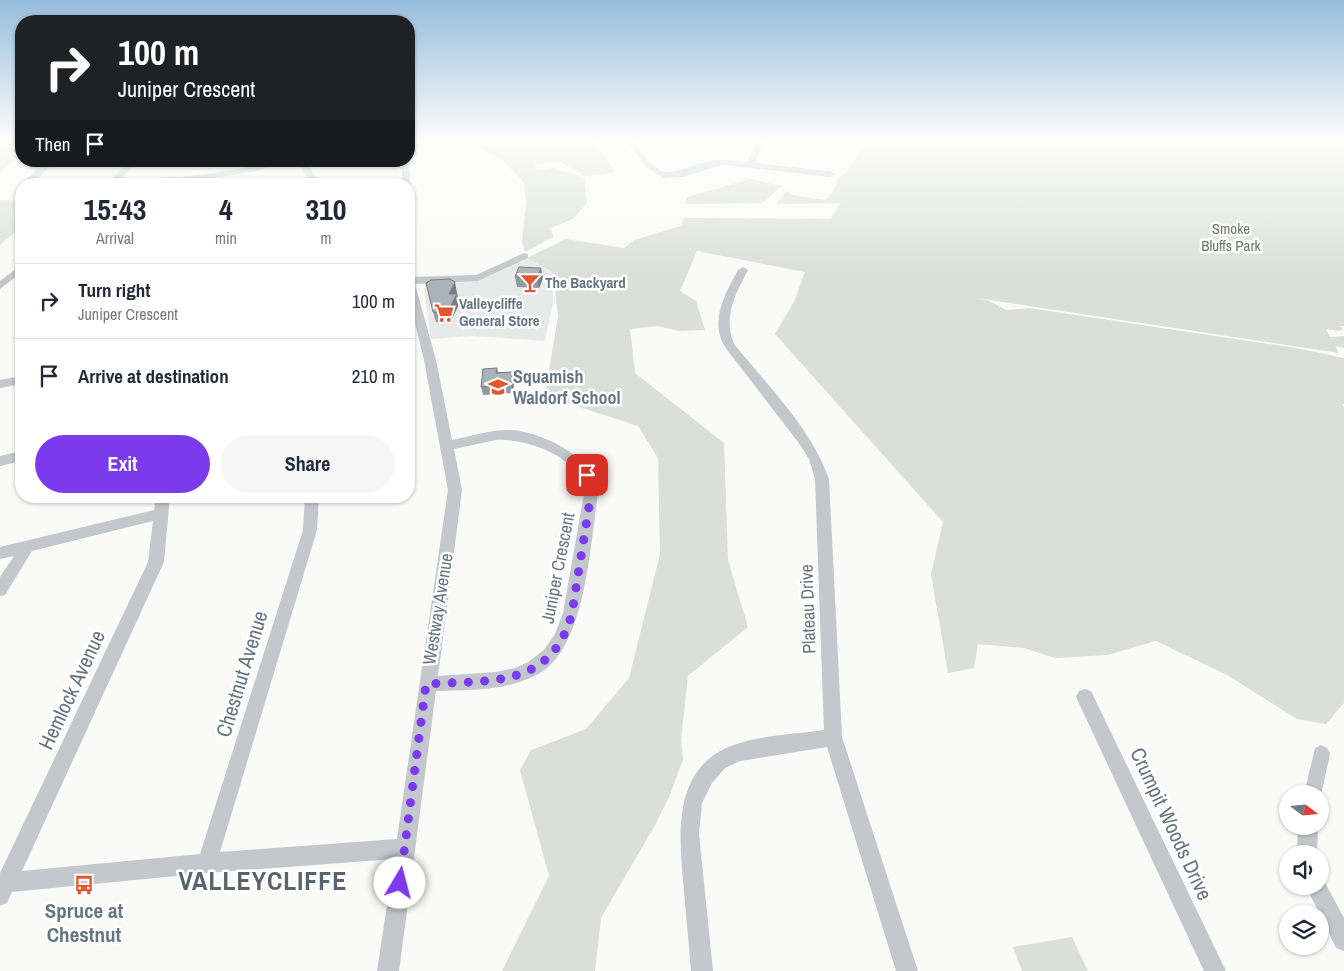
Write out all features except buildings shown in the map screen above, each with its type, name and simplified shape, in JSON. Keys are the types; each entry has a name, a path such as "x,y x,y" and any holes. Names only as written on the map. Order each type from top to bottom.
{"street":[{"path":"415,281 478,278 524,256"},
{"name":"Plateau Drive","path":"743,270 724,310 722,320 725,337 807,444 815,458 822,479 833,737 907,971"},
{"path":"0,286 15,274"},
{"name":"Westway Avenue","path":"388,971 426,684 454,501 454,475 430,360 415,304"},
{"path":"0,384 15,381"},
{"name":"Juniper Crescent","path":"426,684 521,674 542,665 551,656 567,630 572,613 591,494 591,484 587,475 574,460 521,436 494,436 447,446"},
{"path":"0,461 15,457"},
{"name":"Hemlock Avenue","path":"2,887 156,562 163,503"},
{"name":"Chestnut Avenue","path":"207,863 310,530 312,503"},
{"path":"0,553 162,514"},
{"path":"0,590 27,547"},
{"name":"Crumpit Woods Drive","path":"1085,697 1215,971"},
{"path":"702,971 689,834 693,802 705,776 719,762 738,752 833,737"},
{"path":"1315,785 1321,754"},
{"path":"2,887 207,863 405,848"},
{"path":"1321,895 1344,940"}],"shaded area":[{"path":"527,258 553,272 553,303 545,341 472,336 431,339 424,288 488,277"}],"green space":[{"path":"524,184 585,184 587,203 573,219 551,228 553,237 525,252 522,242 526,202"},
{"path":"731,184 782,186 762,203 685,204 687,197"},
{"name":"Smoke Bluffs Park","path":"1344,184 1344,326 1340,326 1343,329 1340,331 1326,329 1330,337 1344,336 1344,348 1335,346 1339,353 977,298 989,301 1006,310 1029,308 1296,348 1344,358 1344,404 1342,404 1344,408 1344,703 1326,724 1297,719 1227,675 1156,641 1107,655 1055,658 1024,648 978,644 974,668 948,673 931,574 943,522 775,334 795,300 805,272 697,251 680,291 696,301 705,330 679,331 657,326 630,329 635,373 724,443 728,560 748,627 688,676 681,740 683,759 670,795 654,827 601,918 595,971 502,971 549,876 520,770 531,750 586,729 629,678 660,554 658,458 638,426 545,396 558,316 553,272 527,258 566,239 624,248 634,240 681,226 684,218 831,219 841,203 776,204 787,191 792,195 826,200 837,185"},
{"path":"0,200 15,201 15,232 0,245"},
{"path":"1072,937 1088,971 1022,971 1013,947"}],"place":[{"name":"The Backyard","path":"530,283"},
{"name":"Valleycliffe General Store","path":"444,313"},
{"name":"Squamish Waldorf School","path":"498,387"},
{"name":"Spruce at Chestnut","path":"84,885"}],"district":[{"name":"VALLEYCLIFFE","path":"263,881"}],"route":[{"path":"400,883 426,684 503,678 521,674 542,665 551,656 567,630 572,613 591,494 591,484 587,475"}]}
